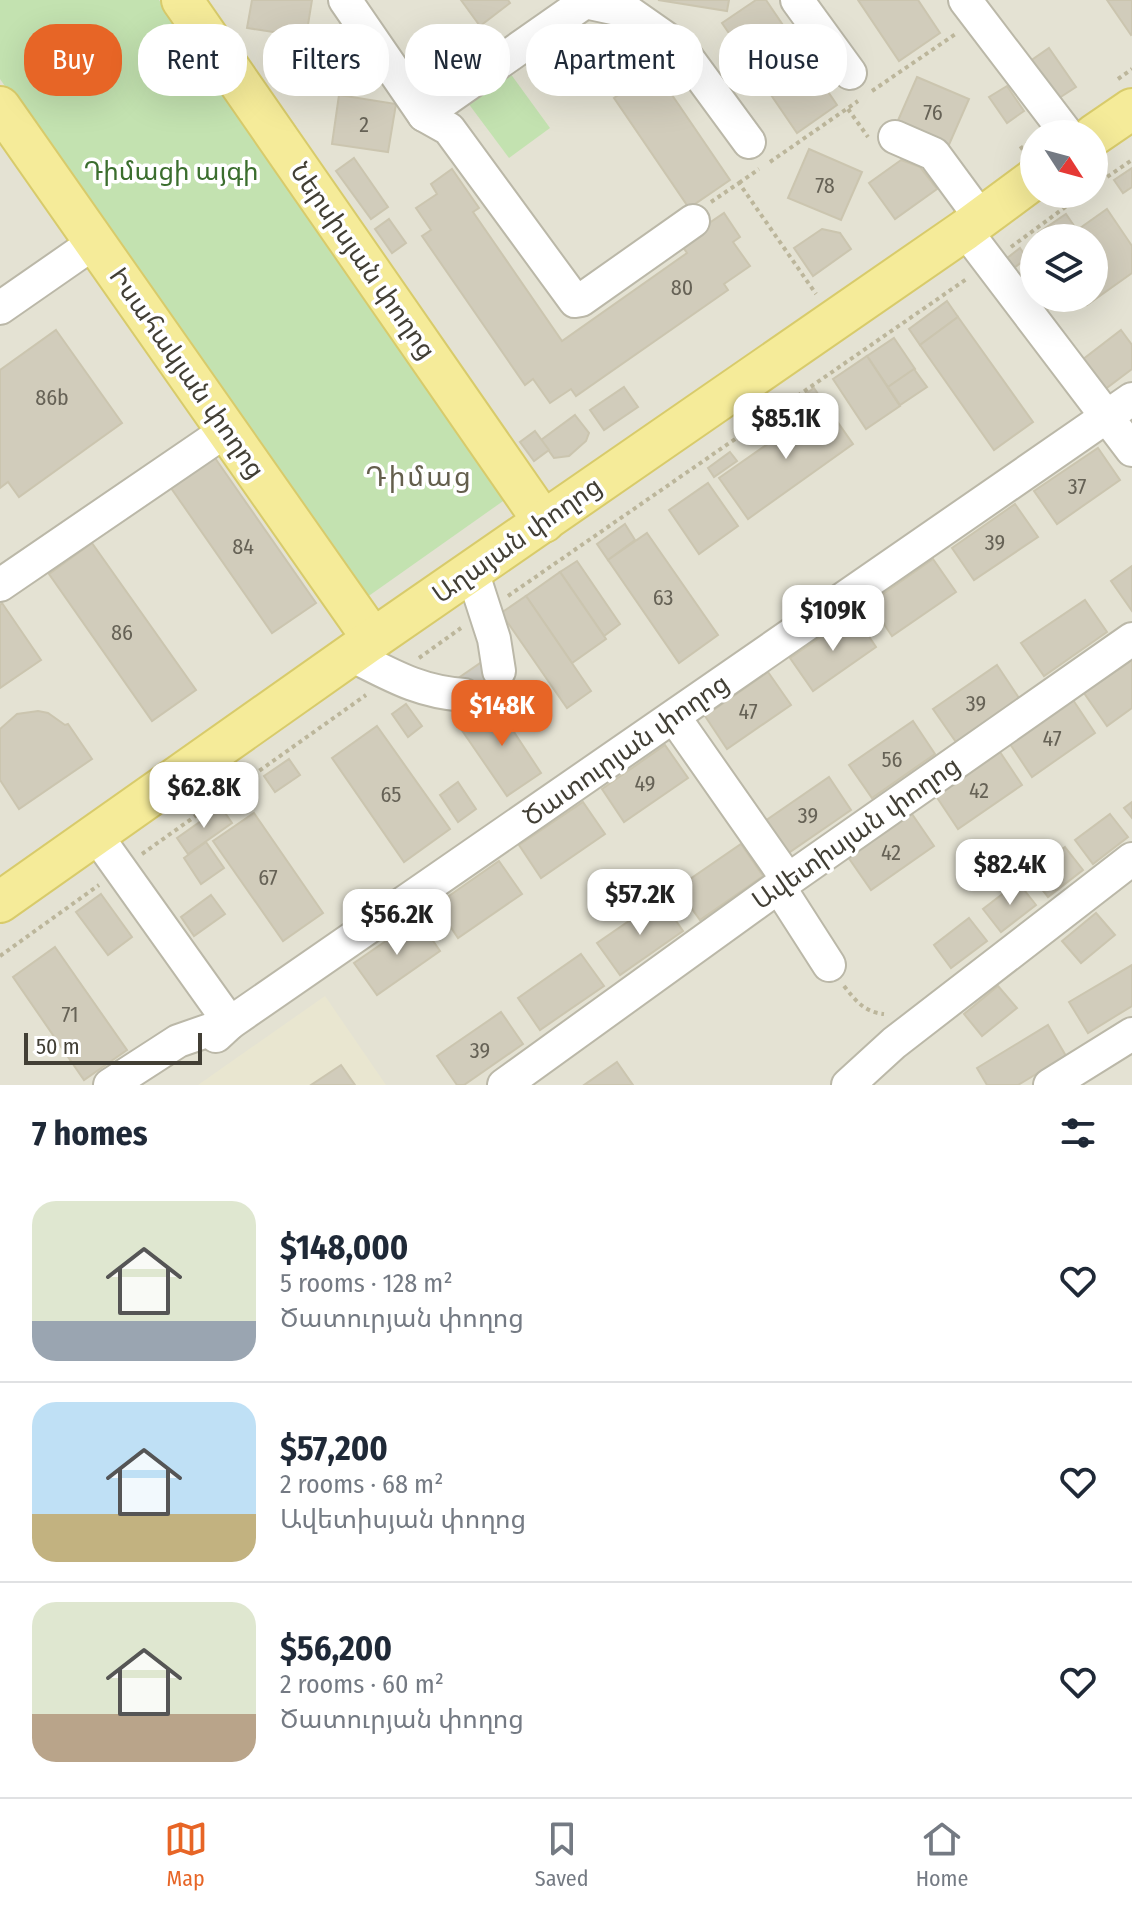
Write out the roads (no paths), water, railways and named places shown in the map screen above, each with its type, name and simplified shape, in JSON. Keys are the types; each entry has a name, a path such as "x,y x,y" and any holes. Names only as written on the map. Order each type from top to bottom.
{"main road":[{"name":"Ներսիսյան փողոց","path":"182,0 544,522"},
{"name":"Իսահակյան փողոց","path":"0,107 227,430 362,647"},
{"path":"1108,125 1132,109"},
{"name":"Աղայան փողոց","path":"0,902 1020,189"}],"street":[{"path":"345,0 424,115 449,129 575,301 581,300 699,214"},
{"path":"797,0 850,73"},
{"path":"424,115 586,1 627,11 680,48 749,142"},
{"path":"972,9 1056,120"},
{"path":"880,135 934,154 973,224 990,263 1132,450"},
{"path":"0,308 95,242"},
{"name":"Ծատուրյան փողոց","path":"110,1085 178,1041 230,1023 1132,399"},
{"path":"0,585 227,430"},
{"path":"472,571 494,639 499,671"},
{"name":"Ավետիսյան փողոց","path":"504,1085 1132,639"},
{"path":"362,647 393,676 434,693 464,695"},
{"path":"674,717 784,884 836,974"},
{"path":"96,835 230,1023 199,1051 150,1085"},
{"path":"848,1085 894,1043 1132,859"},
{"path":"1050,1085 1132,1034"}],"tunnel":[{"path":"464,695 499,671"}],"district":[{"name":"Դիմաց","path":"419,476"}],"park label":[{"name":"Դիմացի այգի","path":"171,171"}]}
